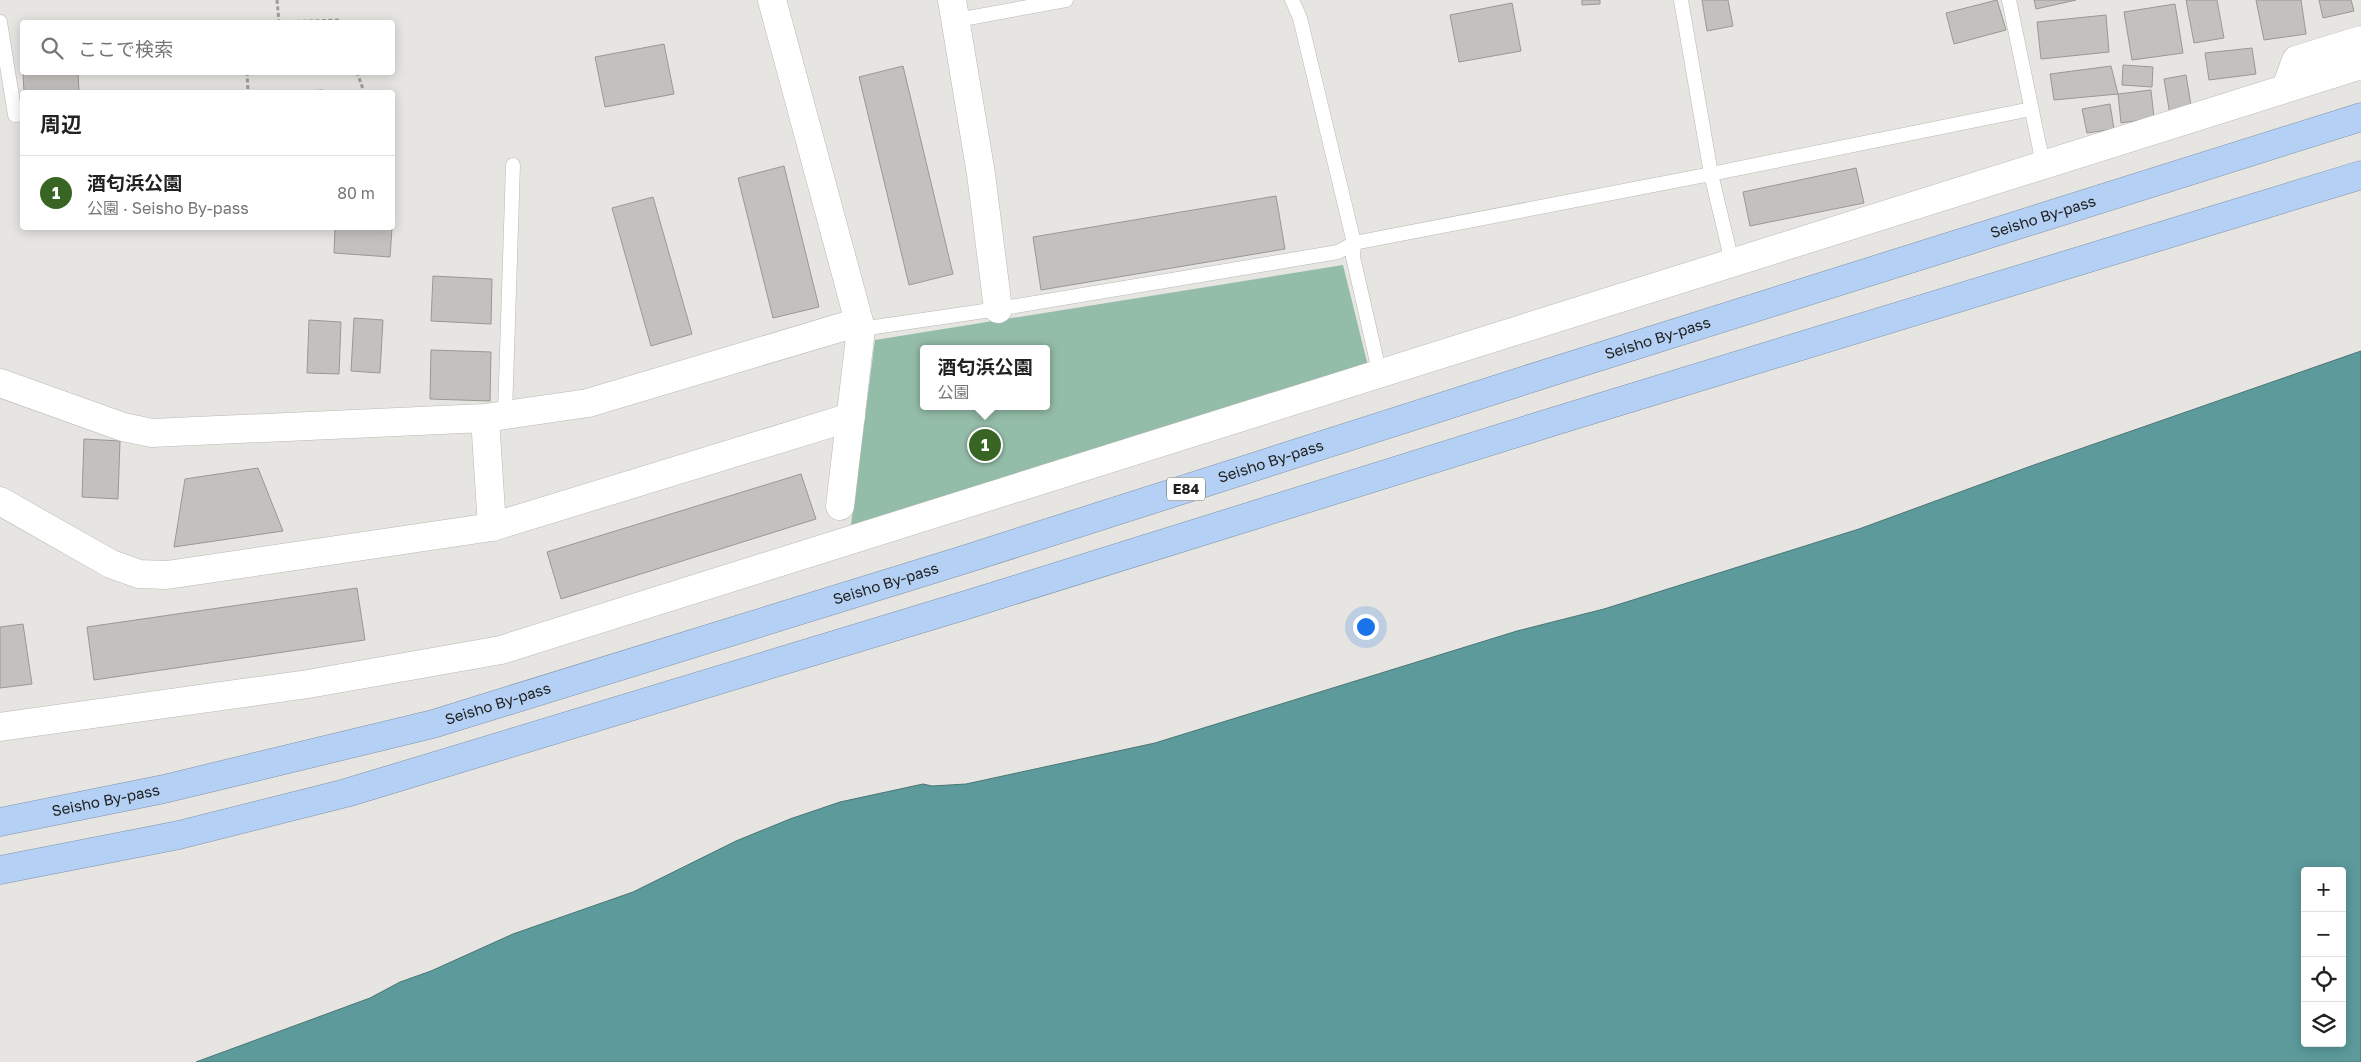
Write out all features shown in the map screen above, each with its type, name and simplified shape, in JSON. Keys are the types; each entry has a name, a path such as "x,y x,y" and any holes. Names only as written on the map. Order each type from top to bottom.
{"highway":[{"name":"Seisho By-pass","path":"0,822 164,789 433,724 963,560 2361,116"},
{"path":"0,870 179,835 346,793 963,606 1552,422 2361,175"}],"street":[{"path":"772,0 860,326 840,506"},
{"path":"954,10 981,174 998,309"},
{"path":"2286,88 2296,60 2361,40"},
{"path":"0,727 308,684 501,650 2361,65"},
{"path":"0,383 123,427 152,433 495,416 588,403 860,326"},
{"path":"492,527 495,416"},
{"path":"0,501 111,564 139,574 167,576 492,527 851,417"}],"lane":[{"path":"954,10 1066,0"},
{"path":"1292,0 1300,18 1354,243 1353,257 1380,375"},
{"path":"1682,0 1711,174 1732,262"},
{"path":"2009,0 2044,164"},
{"path":"0,22 15,115 20,114"},
{"path":"860,326 998,309 1338,252 1354,243 1711,174 2031,109"},
{"path":"495,416 513,165"}],"path":[{"path":"277,0 279,20"},
{"path":"247,75 248,90"},
{"path":"358,75 363,90"}],"green space":[{"path":"1343,265 1368,366 851,525 875,340"}],"water":[{"path":"2361,351 2361,1062 196,1062 370,998 400,982 431,971 513,934 633,892 736,841 790,819 840,802 923,784 932,786 966,784 1155,743 1517,631 1604,609 1859,529 2031,466"}],"building":[{"path":"1582,0 1600,0 1600,4 1582,5"},
{"path":"1702,0 1728,0 1733,26 1707,31"},
{"path":"1997,0 2006,30 1954,44 1946,13"},
{"path":"2034,0 2076,0 2036,9"},
{"path":"2186,0 2217,0 2224,38 2194,43"},
{"path":"2256,0 2301,0 2306,34 2264,40"},
{"path":"2319,0 2351,0 2354,11 2323,18"},
{"path":"1512,3 1521,51 1459,62 1450,15"},
{"path":"2175,4 2183,53 2132,60 2124,12"},
{"path":"2106,15 2109,52 2041,59 2037,22"},
{"path":"664,44 674,94 605,107 595,57"},
{"path":"2252,48 2256,74 2209,80 2205,53"},
{"path":"2123,65 2153,67 2152,87 2122,85"},
{"path":"903,66 953,274 909,285 859,77"},
{"path":"2111,66 2118,94 2054,100 2050,74"},
{"path":"23,75 78,75 79,90 24,90"},
{"path":"2186,75 2192,111 2170,115 2164,79"},
{"path":"2151,90 2154,118 2121,123 2118,94"},
{"path":"2110,104 2114,129 2087,133 2082,109"},
{"path":"784,166 819,307 773,318 738,178"},
{"path":"1856,168 1864,203 1750,226 1743,192"},
{"path":"1276,196 1285,249 1041,290 1033,237"},
{"path":"653,197 692,334 651,346 612,208"},
{"path":"335,230 392,230 390,257 334,253"},
{"path":"433,276 492,279 491,324 431,321"},
{"path":"354,318 383,320 380,373 351,371"},
{"path":"309,320 341,322 339,374 307,373"},
{"path":"431,350 491,352 490,401 430,399"},
{"path":"84,439 120,441 118,499 82,497"},
{"path":"258,468 283,531 174,547 185,479"},
{"path":"801,474 816,519 561,599 547,552"},
{"path":"357,588 365,640 94,680 87,627"},
{"path":"23,624 32,684 0,688 0,627"}],"place":[{"name":"酒匂浜公園","path":"985,445"}]}
